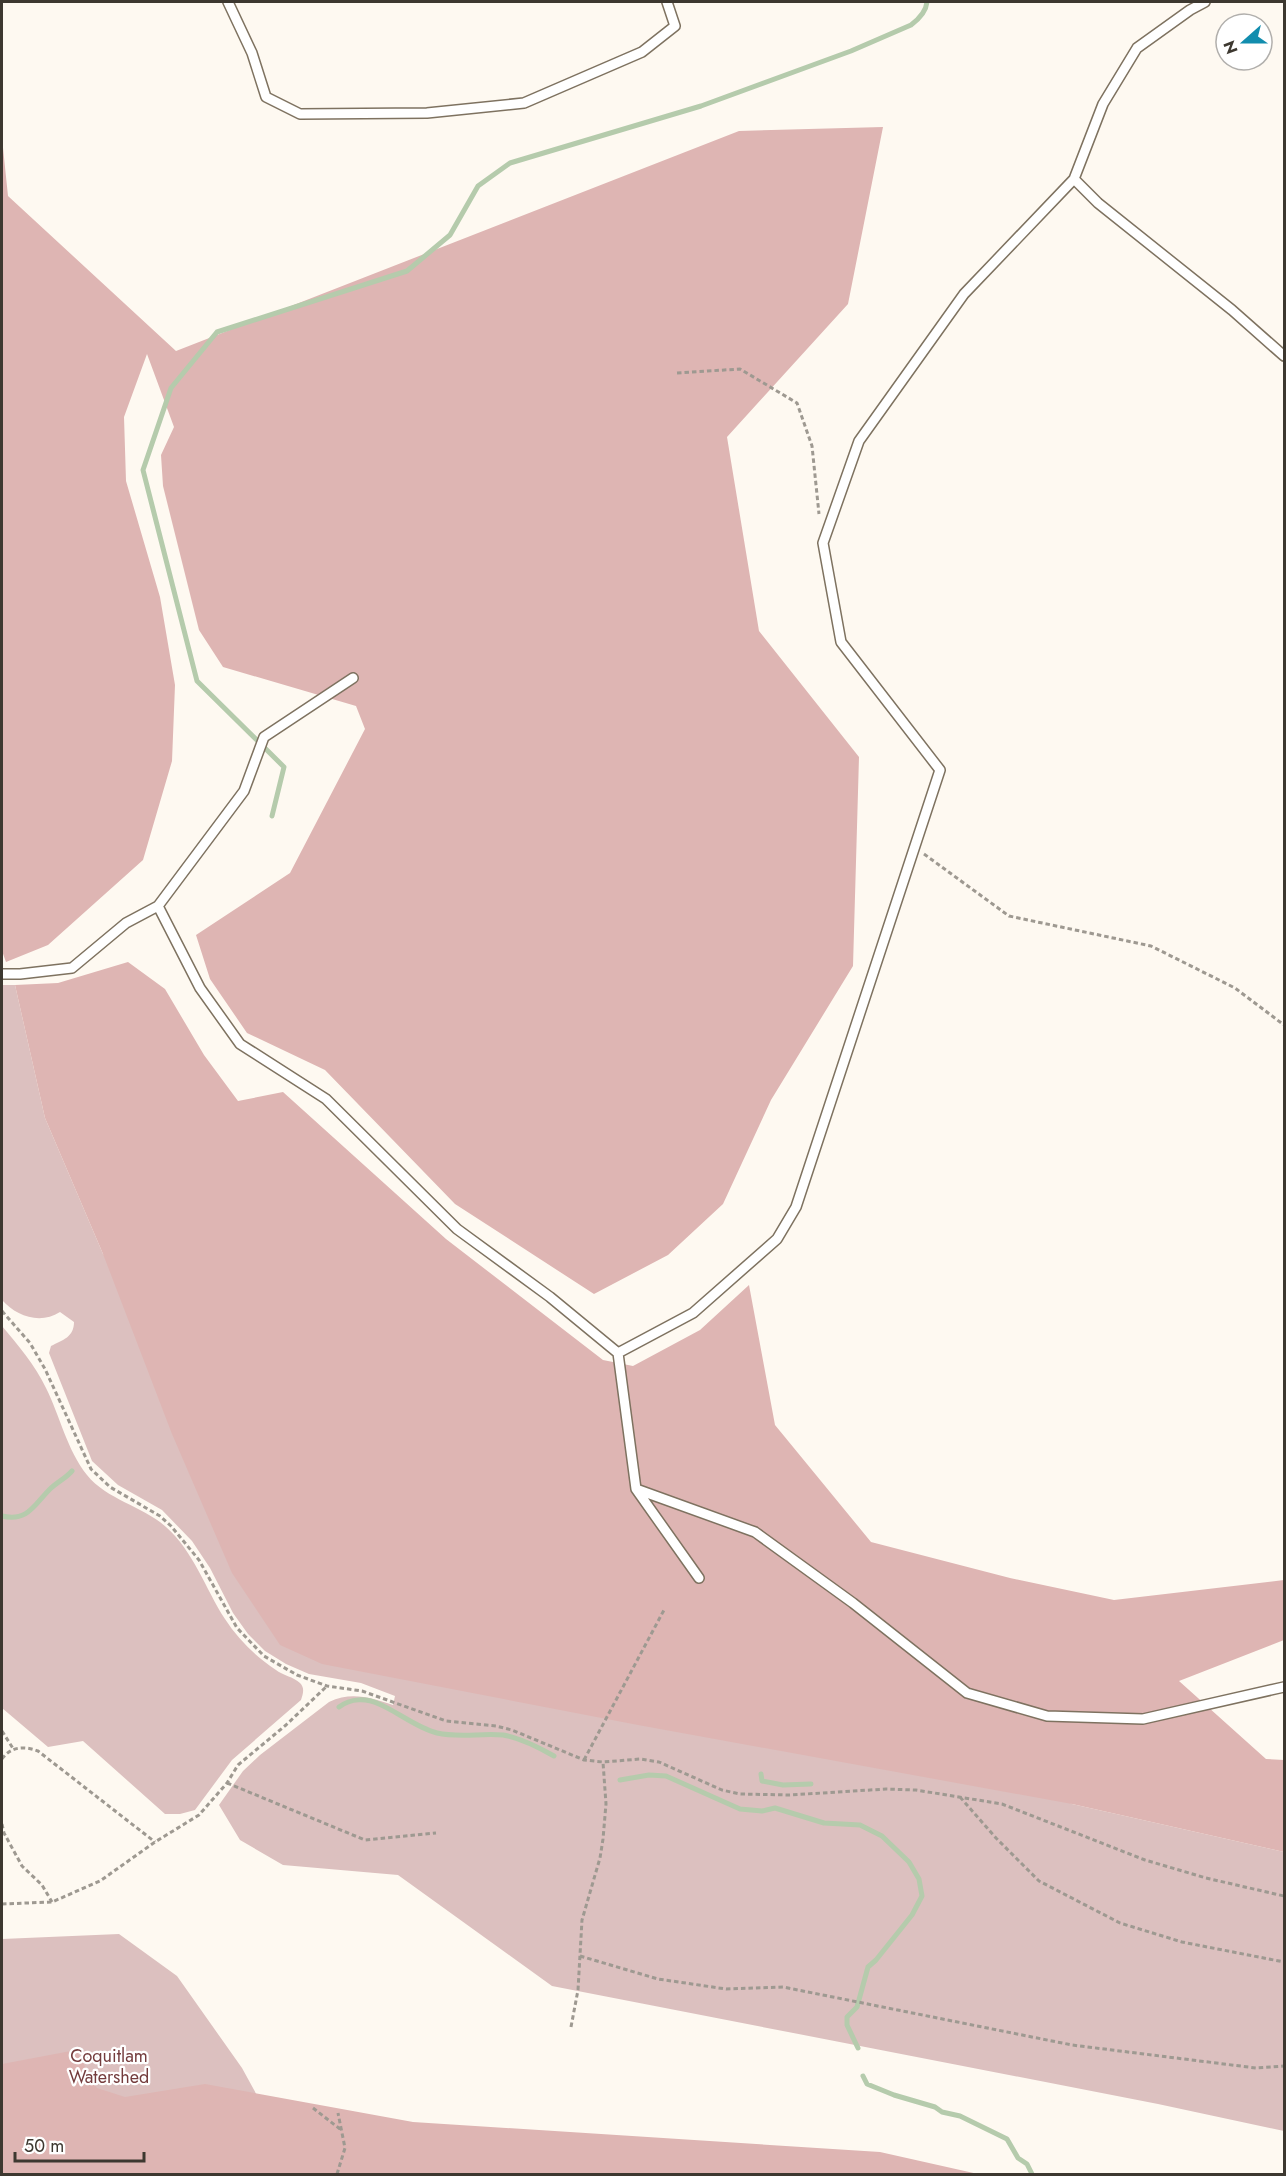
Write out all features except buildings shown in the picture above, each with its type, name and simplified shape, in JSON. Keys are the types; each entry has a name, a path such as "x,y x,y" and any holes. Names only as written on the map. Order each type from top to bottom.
{"lane":[{"path":"228,2 252,53 266,97 300,114 427,113 524,103 642,52 675,26 667,2"},
{"path":"618,1353 693,1313 777,1239 796,1207 940,770 841,642 823,543 859,441 964,294 1074,179 1103,104 1137,48 1205,2"},
{"path":"1074,179 1098,203 1232,310 1284,356"},
{"path":"2,974 72,968 126,923 158,906 244,791 264,737 354,678"},
{"path":"158,906 200,988 240,1044 326,1098 457,1229 550,1297 618,1353 636,1489 699,1578"},
{"path":"636,1489 755,1532 853,1603 967,1693 1047,1716 1143,1719 1284,1687"}],"path":[{"path":"677,373 740,369 797,403 812,446 823,543"},
{"path":"915,847 1009,916 1151,946 1235,988 1284,1025"},
{"path":"2,1311 30,1343 91,1469 110,1487 160,1516 171,1526 199,1560 237,1628 264,1656 297,1675 327,1686 362,1690 446,1720 512,1730 584,1760 603,1762 640,1759 659,1762 722,1790 740,1794 790,1796 886,1789 916,1790 959,1796 1012,1808 1145,1860 1206,1878 1284,1896"},
{"path":"584,1760 664,1610"},
{"path":"2,1904 52,1902 100,1881 155,1842 199,1815 227,1783 238,1765 286,1725 327,1686"},
{"path":"2,1731 14,1750"},
{"path":"2,1759 9,1751 28,1747 38,1751 155,1842"},
{"path":"571,2027 578,1990 582,1920 600,1858 603,1839 606,1804 603,1762"},
{"path":"227,1783 365,1840 436,1833"},
{"path":"959,1796 996,1838 1039,1881 1120,1923 1182,1942 1284,1962"},
{"path":"2,1824 11,1849 22,1866 42,1885 52,1902"},
{"path":"580,1956 658,1979 726,1989 783,1987 1072,2045 1256,2068 1284,2066"},
{"path":"313,2108 342,2130"},
{"path":"337,2175 345,2148 338,2113"}],"green space":[{"path":"2,985 15,985 45,1118 103,1254 1072,1804 1284,1852 1284,2131 1158,2104 552,1986 398,1875 283,1865 240,1840 219,1805 243,1771 260,1755 329,1702 354,1696 393,1705 395,1696 361,1683 309,1674 265,1651 248,1634 233,1613 210,1568 192,1541 162,1510 118,1485 92,1461 49,1353 51,1346 70,1335 74,1322 60,1312 44,1318 29,1317 14,1310 2,1300"},
{"path":"2,1326 42,1380 69,1444 87,1475 105,1491 166,1527 192,1559 225,1619 236,1633 261,1659 303,1687 301,1700 232,1760 195,1810 180,1814 165,1814 83,1741 48,1747 2,1708"},
{"name":"Coquitlam Watershed","path":"119,1934 177,1976 242,2068 300,2174 2,2174 2,1939"}],"shaded area":[{"path":"883,127 848,304 727,437 759,631 859,757 853,966 771,1100 723,1204 668,1255 594,1294 455,1204 325,1070 247,1033 210,979 196,935 290,873 365,729 356,706 223,667 199,630 163,486 161,455 174,427 147,354 124,417 126,481 160,597 175,685 172,761 143,860 48,945 6,962 2,951 2,138 8,196 176,351 739,131"},
{"path":"128,962 165,989 204,1055 238,1101 283,1092 446,1239 603,1360 633,1366 700,1330 749,1285 775,1425 871,1542 1010,1578 1114,1600 1284,1580 1284,1640 1179,1681 1266,1759 1284,1760 1284,1852 1072,1804 638,1725 322,1664 280,1645 232,1573 172,1434 103,1254 45,1118 15,985 58,983"},
{"path":"76,2050 97,2088 125,2097 205,2084 413,2122 880,2152 978,2174 2,2174 2,2064"}],"waterway":[{"path":"272,816 284,767 197,681 143,470 171,388 217,332 407,271 450,235 478,186 510,163 701,106 851,51 911,25 922,15 927,2"},
{"path":"2,1516 18,1517 30,1511 72,1471"},
{"path":"339,1707 359,1700 374,1702 437,1733 510,1736 554,1756"},
{"path":"761,1774 762,1781 783,1785 811,1784"},
{"path":"620,1780 649,1775 666,1776 740,1809 762,1811 775,1808 824,1823 860,1825 882,1836 909,1862 919,1879 922,1896 912,1915 868,1967 857,2007 847,2017 847,2025 858,2048"},
{"path":"863,2076 867,2084 935,2107 942,2112 960,2116 1007,2139 1018,2158 1027,2164 1032,2174"}]}
